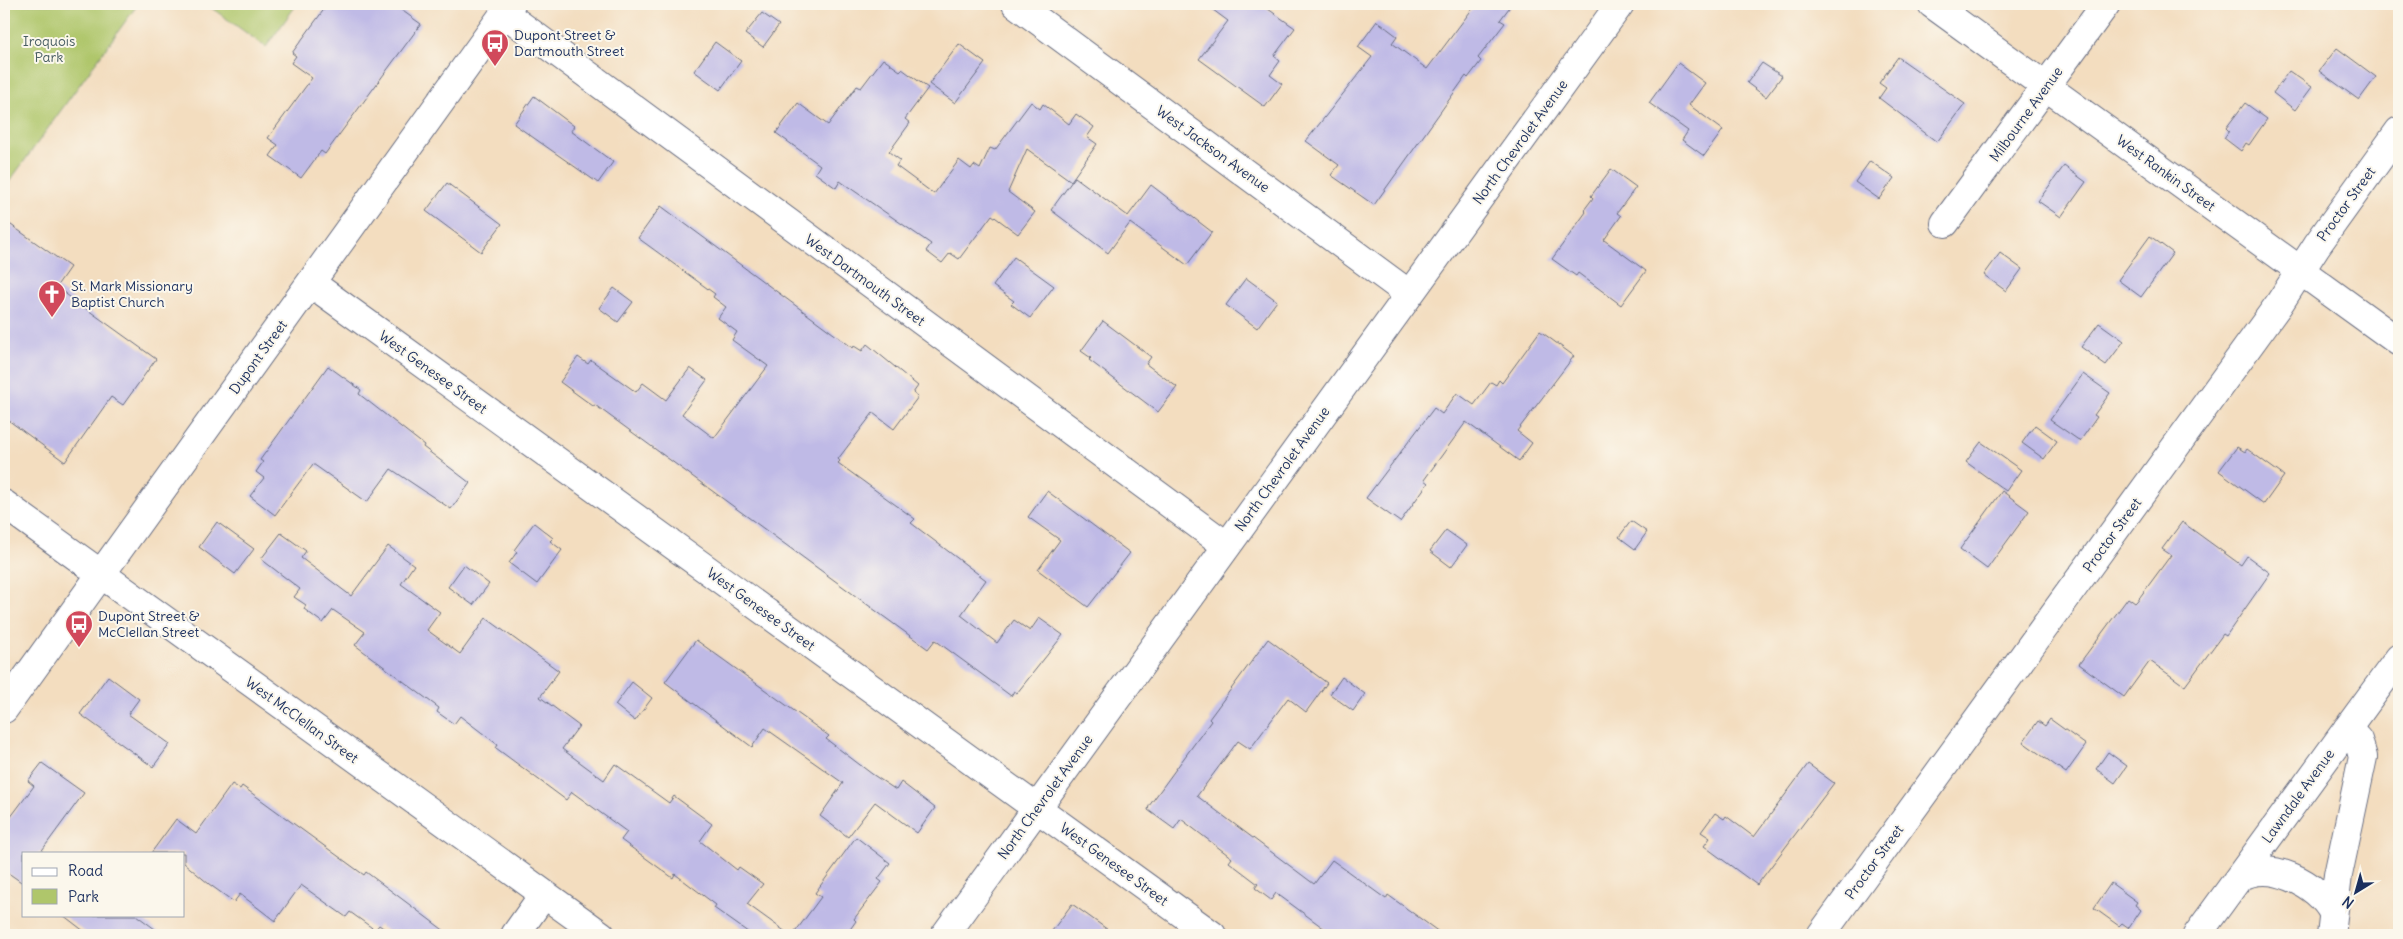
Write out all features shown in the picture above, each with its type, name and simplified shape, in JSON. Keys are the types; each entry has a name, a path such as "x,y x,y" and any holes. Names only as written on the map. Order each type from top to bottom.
{"street":[{"name":"North Chevrolet Avenue","path":"945,935 1620,4"},
{"name":"West Rankin Street","path":"1932,4 2399,342"},
{"name":"Milbourne Avenue","path":"1945,223 2106,4"},
{"name":"Dupont Street","path":"4,709 507,8"},
{"name":"West Dartmouth Street","path":"507,8 1226,546"},
{"name":"West Jackson Avenue","path":"1034,9 1409,294"},
{"name":"Proctor Street","path":"1821,935 2147,487 2399,131"},
{"name":"West Genesee Street","path":"311,283 1212,935"},
{"name":"West McClellan Street","path":"4,504 601,935"},
{"name":"Lawndale Avenue","path":"2197,935 2399,658"},
{"path":"2332,924 2338,875 2363,757 2358,740 2347,729"},
{"path":"2239,878 2250,872 2264,871 2293,878 2320,894 2332,924"},
{"path":"515,935 544,894"}],"green space":[{"name":"Iroquois Park","path":"4,4 138,4 4,189"},
{"path":"206,4 297,4 266,47"}],"building":[{"path":"328,4 393,4 421,24 325,154 321,151 301,178 270,156 278,145 268,138 312,78 291,63 296,56 292,53"},
{"path":"1205,4 1261,4 1295,28 1274,56 1280,61 1270,75 1282,84 1265,107 1199,59 1228,21"},
{"path":"1476,4 1512,4 1500,20 1505,23 1478,58 1481,61 1468,78 1466,76 1374,205 1331,175 1339,165 1306,141 1372,57 1358,47 1377,21 1397,36 1392,43 1427,69"},
{"path":"762,13 779,25 763,47 745,34"},
{"path":"715,42 741,61 720,90 694,71"},
{"path":"959,44 985,63 955,103 929,84"},
{"path":"2337,48 2376,77 2359,100 2319,71"},
{"path":"1898,57 1965,104 1937,142 1879,98 1886,88 1879,83"},
{"path":"883,59 900,71 902,69 928,88 905,119 910,123 889,152 900,160 896,166 934,194 959,160 971,169 974,165 980,169 990,148 995,150 1031,102 1040,109 1043,104 1069,124 1076,114 1094,127 1087,137 1097,144 1071,181 1027,149 1008,192 1035,212 1018,234 992,215 959,259 950,253 942,263 926,251 931,244 840,181 836,188 815,173 820,165 776,133 798,103 828,125 857,86 861,88"},
{"path":"1678,63 1705,83 1689,105 1723,130 1704,156 1682,140 1688,131 1649,103"},
{"path":"1762,63 1782,76 1766,97 1747,83"},
{"path":"2289,71 2312,87 2295,110 2273,93"},
{"path":"534,96 574,126 571,131 613,162 598,183 514,124"},
{"path":"2245,103 2267,119 2249,145 2246,143 2241,151 2224,138 2229,131 2226,128"},
{"path":"1870,161 1894,178 1879,199 1855,182"},
{"path":"2064,166 2086,182 2061,217 2038,201"},
{"path":"1611,169 1636,187 1617,213 1621,216 1604,240 1646,271 1621,305 1578,273 1576,276 1552,259 1586,212 1584,210 1593,198 1591,196"},
{"path":"1075,177 1128,216 1151,185 1212,232 1187,265 1130,223 1108,253 1051,210"},
{"path":"447,183 502,224 481,252 426,211"},
{"path":"661,206 853,348 854,346 862,351 867,344 918,386 913,393 918,397 894,429 873,413 838,459 840,461 838,463 915,519 911,523 986,580 961,615 997,643 1014,620 1030,631 1039,618 1063,635 1017,693 1014,691 1011,696 935,640 928,649 595,405 593,406 560,382 578,357 588,364 591,360 636,392 643,383 666,400 690,368 707,380 682,414 714,438 768,366 732,340 737,332 718,318 726,307 713,297 715,294 638,238"},
{"name":"St. Mark Missionary Baptist Church","path":"4,220 70,267 56,287 156,359 123,405 111,397 65,462 4,417"},
{"path":"2150,236 2173,253 2141,297 2118,280"},
{"path":"2000,253 2022,269 2006,291 1984,275"},
{"path":"1014,257 1054,286 1030,318 1011,304 1014,301 993,286"},
{"path":"1246,278 1277,301 1257,328 1226,305"},
{"path":"614,288 633,302 618,322 599,308"},
{"path":"1103,321 1151,357 1146,364 1177,387 1158,412 1089,360 1091,358 1081,351"},
{"path":"2099,323 2124,341 2106,365 2081,347"},
{"path":"1540,331 1574,356 1517,431 1532,443 1519,461 1466,422 1424,480 1428,483 1400,522 1366,498 1434,408 1442,414 1457,393 1474,405 1491,382 1496,385 1499,380 1502,383"},
{"path":"328,366 361,390 359,394 470,483 451,509 391,469 367,502 313,464 275,515 250,496 264,478 256,472 263,462 260,460"},
{"path":"2083,374 2110,393 2094,415 2097,417 2080,441 2050,420"},
{"path":"2035,425 2057,441 2044,459 2022,443"},
{"path":"1981,442 2021,470 2006,491 1966,462"},
{"path":"2237,447 2245,452 2247,449 2284,476 2264,504 2219,471"},
{"path":"1047,491 1130,553 1088,607 1038,570 1060,540 1028,517"},
{"path":"2002,491 2029,511 1987,569 1960,549"},
{"path":"1631,521 1647,532 1635,549 1619,537"},
{"path":"217,522 254,549 235,574 199,547"},
{"path":"2182,522 2241,565 2247,556 2270,573 2226,636 2223,634 2185,686 2150,661 2124,697 2079,664 2128,598 2135,603 2137,601 2171,555 2162,549"},
{"path":"534,523 553,538 550,541 562,550 537,584 509,563 517,552 514,550"},
{"path":"1446,530 1467,545 1451,567 1430,551"},
{"path":"281,533 306,551 301,558 351,596 388,546 414,565 401,584 440,612 427,630 460,654 486,618 559,671 540,697 579,726 562,749 604,780 615,764 669,803 674,796 712,824 700,841 737,870 739,867 763,884 747,904 790,935 752,935 714,908 716,905 675,874 673,878 621,840 627,832 572,792 566,800 496,748 498,745 460,716 454,724 437,712 439,708 355,645 365,632 333,610 323,623 304,609 306,605 294,597 300,589 261,559"},
{"path":"464,565 489,584 473,605 448,587"},
{"path":"1268,639 1327,683 1306,712 1288,698 1250,749 1238,741 1197,796 1314,884 1332,860 1386,899 1388,895 1443,935 1333,935 1276,893 1271,900 1255,888 1258,884 1229,862 1232,858 1181,819 1174,829 1148,810 1211,721 1209,719"},
{"path":"696,640 829,736 826,739 872,774 896,790 901,782 935,808 917,833 875,802 848,837 820,816 843,783 765,728 752,747 665,682"},
{"path":"108,676 139,699 128,714 170,744 153,767 80,714"},
{"path":"1342,677 1365,694 1353,711 1330,694"},
{"path":"632,682 652,698 635,721 615,705"},
{"path":"2050,719 2086,745 2066,773 2023,742 2038,721 2045,726"},
{"path":"2108,752 2127,766 2115,783 2096,769"},
{"path":"42,763 84,793 41,852 22,852 22,883 4,870 4,826 34,786 28,781"},
{"path":"1808,764 1834,783 1757,885 1704,846 1710,838 1701,832 1715,813 1724,819 1726,816 1754,837"},
{"path":"232,784 240,789 242,786 364,875 366,872 450,935 393,935 379,925 375,930 350,912 346,917 301,885 275,921 240,894 234,902 209,884 185,864 185,852 152,852 176,819 196,834"},
{"path":"856,837 890,863 878,879 882,882 854,919 856,921 846,935 793,935 821,897 815,893"},
{"path":"2111,883 2137,902 2135,905 2141,910 2129,928 2122,923 2119,926 2094,908"},
{"path":"1072,904 1115,935 1049,935"},
{"path":"64,916 137,916 163,935 89,935"}],"place":[{"name":"Dupont Street & Dartmouth Street","path":"495,67"},
{"name":"St. Mark Missionary Baptist Church","path":"52,318"},
{"name":"Dupont Street & McClellan Street","path":"79,648"}]}
